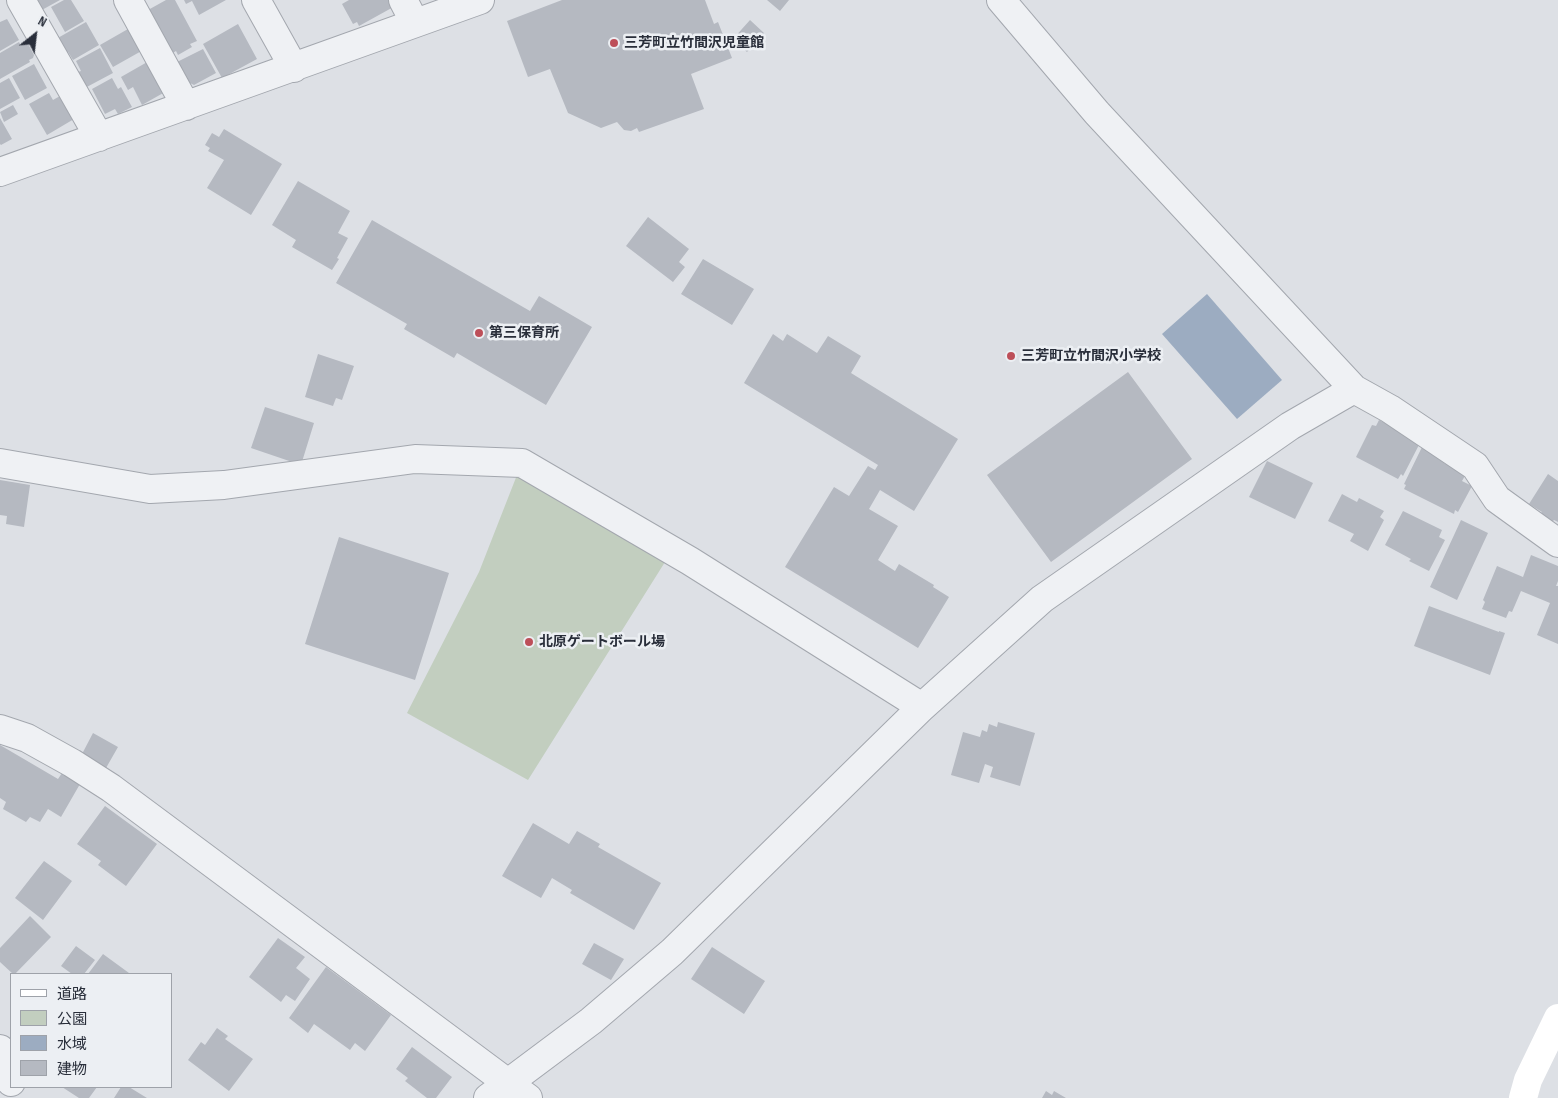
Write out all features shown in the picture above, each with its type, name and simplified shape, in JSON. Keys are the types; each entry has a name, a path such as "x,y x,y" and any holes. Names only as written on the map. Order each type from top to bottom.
{"street":[{"path":"21,0 98,136"},
{"path":"128,0 186,106"},
{"path":"256,0 294,68"},
{"path":"0,172 294,68 409,11 480,0"},
{"path":"1001,0 1097,113 1354,388 1390,409 1475,466 1497,498 1558,543"},
{"path":"0,729 27,738 72,763 111,788 508,1093 672,952 922,707 1042,599 1290,426 1354,388"},
{"path":"0,463 150,489 224,485 415,459 522,463 690,561 922,707"},
{"path":"1523,1098 1528,1080 1558,1018"},
{"path":"0,1049 10,1079"}],"green space":[{"name":"北原ゲートボール場","path":"517,475 665,562 528,780 407,713 479,572"}],"water":[{"path":"1207,294 1282,380 1237,419 1162,334"}],"building":[{"path":"34,0 60,0 40,11"},
{"path":"64,0 71,0 84,21 65,32 51,7"},
{"path":"166,0 175,0 197,41 190,44 192,47 178,55 176,51 171,54 148,10"},
{"path":"184,0 226,0 199,15 192,1 186,4"},
{"path":"349,0 394,0 397,5 359,26 357,22 353,24 342,4"},
{"path":"562,0 705,0 714,24 718,22 732,58 691,74 704,109 639,132 637,128 631,131 624,130 617,122 601,128 568,113 550,69 528,77 507,21"},
{"path":"767,0 789,0 780,11"},
{"path":"7,19 19,40 0,51 0,22"},
{"path":"750,20 764,33 747,52 733,39"},
{"path":"86,22 99,45 73,60 68,52 65,54 56,39"},
{"path":"238,24 257,59 222,78 203,44"},
{"path":"128,29 145,49 113,67 100,45"},
{"path":"24,41 27,42 34,55 33,58 29,60 30,62 0,79 0,53"},
{"path":"100,48 113,73 83,89 75,73 81,71 76,61"},
{"path":"203,49 216,73 194,85 188,82 177,62"},
{"path":"149,61 165,92 142,105 133,87 128,90 121,77"},
{"path":"34,64 47,88 25,100 12,76"},
{"path":"9,78 20,98 0,109 0,83"},
{"path":"112,78 118,89 121,87 132,107 118,114 115,109 105,114 92,89"},
{"path":"49,93 53,100 60,96 74,119 47,135 29,104"},
{"path":"13,105 18,114 4,122 0,112"},
{"path":"0,118 12,139 1,145 0,144"},
{"path":"224,129 282,164 251,215 207,188 224,160 208,151 210,148 205,145 212,133 219,137"},
{"path":"298,181 350,211 338,233 348,238 332,270 292,247 296,240 272,225"},
{"path":"648,217 689,249 679,262 685,267 673,282 626,246"},
{"path":"372,220 530,311 539,296 592,327 546,405 457,353 454,358 404,329 407,324 336,283"},
{"path":"703,259 754,289 732,325 681,294"},
{"path":"773,334 783,341 787,334 817,353 828,336 861,356 851,373 958,439 914,511 880,490 869,509 898,526 878,560 895,571 899,564 934,585 933,587 949,597 918,648 785,567 834,487 849,496 868,466 875,470 878,465 744,383"},
{"path":"318,354 354,366 342,400 336,398 333,406 305,397"},
{"path":"1128,372 1192,459 1051,562 987,475"},
{"path":"265,407 314,423 301,465 251,448"},
{"path":"1379,420 1421,441 1403,476 1401,474 1398,479 1356,457 1372,425 1376,426"},
{"path":"1422,447 1447,459 1444,463 1466,474 1462,481 1472,486 1458,512 1455,510 1454,514 1404,489 1406,485 1404,484"},
{"path":"1267,461 1313,483 1295,519 1249,497"},
{"path":"1548,474 1558,481 1558,522 1554,520 1552,522 1540,514 1542,512 1529,504"},
{"path":"0,480 30,485 24,527 6,524 7,516 0,515"},
{"path":"1342,494 1357,502 1359,498 1384,511 1380,517 1384,520 1368,551 1350,541 1354,534 1328,521"},
{"path":"1403,511 1442,530 1439,537 1445,540 1429,571 1409,561 1411,559 1385,545"},
{"path":"1461,520 1488,533 1457,600 1430,587"},
{"path":"339,537 449,573 415,680 305,644"},
{"path":"1531,555 1558,566 1556,586 1558,586 1558,644 1537,635 1550,603 1521,591 1512,612 1509,611 1506,618 1482,609 1485,602 1483,600 1497,566 1523,577"},
{"path":"1429,606 1505,633 1490,675 1414,646"},
{"path":"998,722 1035,733 1020,786 990,777 993,767 985,764 979,783 951,775 963,732 980,737 982,730 987,732 989,724 997,727"},
{"path":"93,733 118,747 106,768 82,754"},
{"path":"0,745 58,779 62,773 80,784 61,817 48,809 40,822 30,817 26,822 3,809 6,802 0,798"},
{"path":"105,806 157,844 126,886 98,865 101,861 77,844"},
{"path":"533,823 569,844 577,831 600,844 598,847 661,883 634,930 570,893 572,890 552,878 541,898 502,876"},
{"path":"44,861 72,881 43,920 15,898"},
{"path":"30,916 51,937 16,973 12,973 0,962 0,948"},
{"path":"278,938 305,957 296,968 310,979 295,1001 286,995 281,1002 249,977"},
{"path":"594,943 624,959 611,980 582,964"},
{"path":"76,946 95,960 85,973 71,973 61,966"},
{"path":"712,947 765,981 744,1014 691,979"},
{"path":"103,954 129,973 89,973"},
{"path":"326,967 391,1015 365,1051 355,1043 350,1050 314,1024 308,1033 289,1018"},
{"path":"217,1028 228,1036 225,1039 253,1059 229,1091 188,1060 201,1042 205,1045"},
{"path":"412,1047 452,1077 436,1098 427,1098 405,1081 408,1078 396,1069"},
{"path":"64,1088 96,1088 89,1098 79,1098"},
{"path":"120,1088 131,1088 147,1098 114,1098"},
{"path":"1046,1091 1052,1095 1054,1091 1066,1098 1042,1098"}],"place":[{"name":"三芳町立竹間沢児童館","path":"614,43"},
{"name":"第三保育所","path":"479,333"},
{"name":"三芳町立竹間沢小学校","path":"1011,356"},
{"name":"北原ゲートボール場","path":"529,642"}]}
